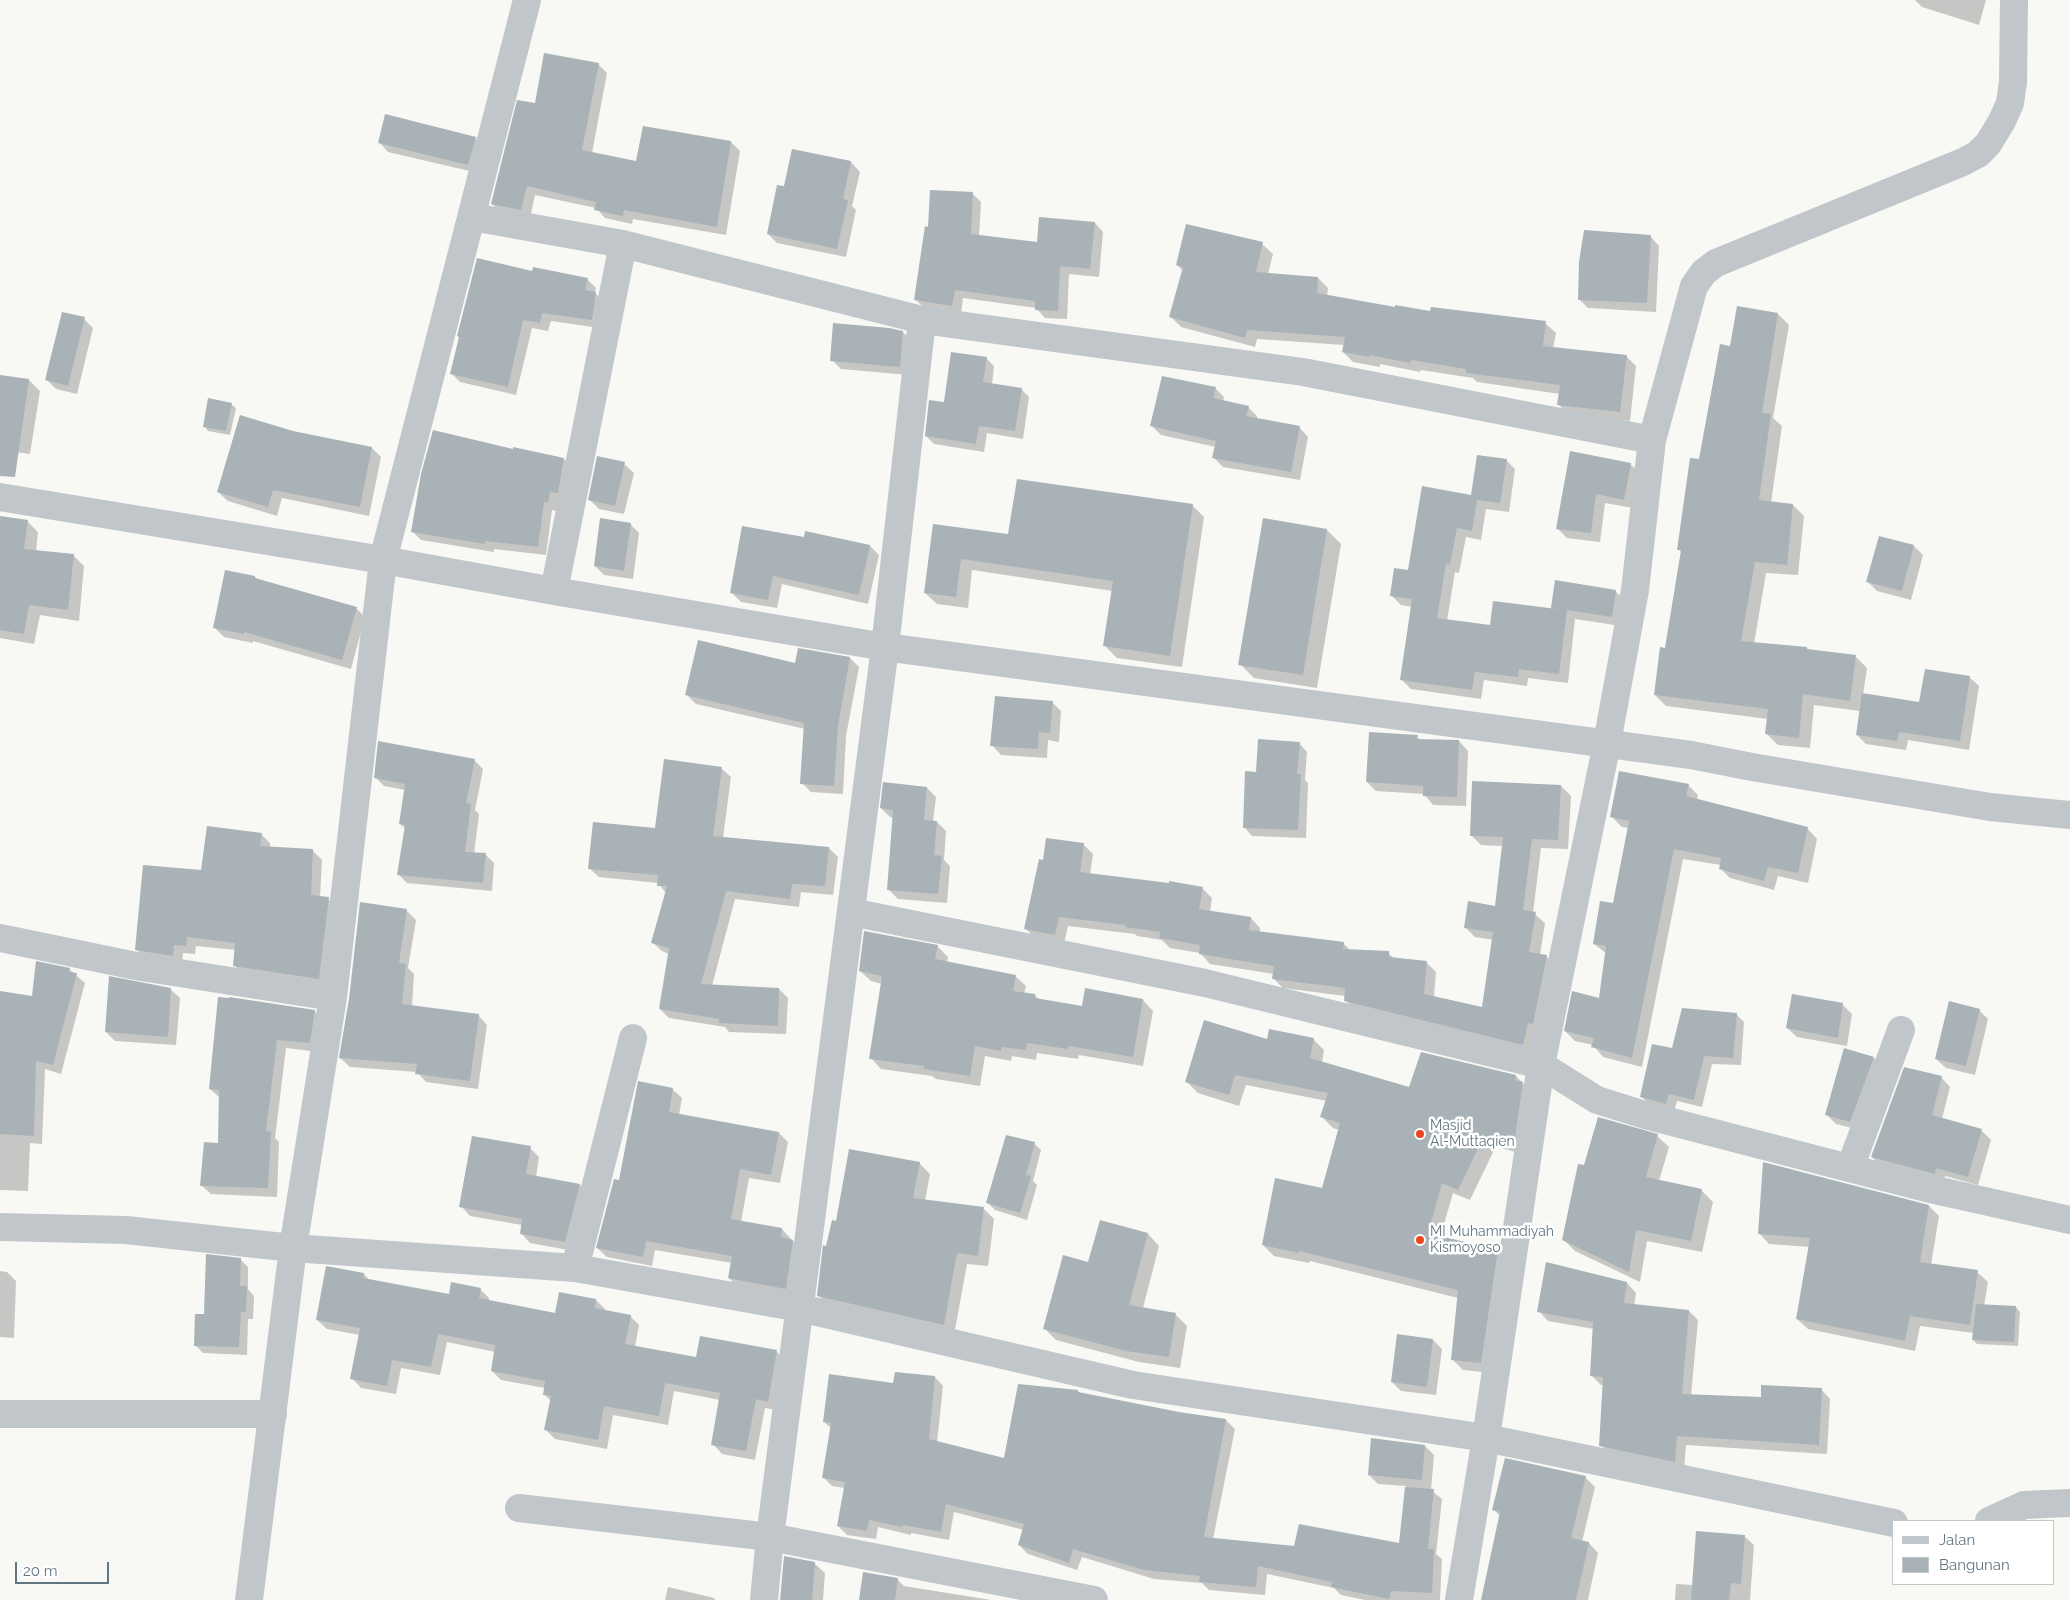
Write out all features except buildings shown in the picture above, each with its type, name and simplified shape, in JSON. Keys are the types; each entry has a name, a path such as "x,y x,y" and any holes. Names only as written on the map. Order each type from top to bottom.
{"street":[{"path":"249,1600 293,1248 334,997 383,560 527,0"},
{"path":"1459,1600 1486,1438 1541,1065 1607,743 1635,590 1652,440 1694,286 1704,272 1716,262 1963,162 1978,154 1988,144 2010,103 2013,82 2014,0"},
{"path":"472,217 623,244 922,320 1303,372 1652,440"},
{"path":"554,592 623,244"},
{"path":"764,1600 770,1537 885,647 922,320"},
{"path":"0,497 383,560 554,592 885,647 1607,743 1691,755 1990,807 2070,815"},
{"path":"851,912 1205,983 1541,1065 1597,1100 1645,1115 1926,1188 2070,1220"},
{"path":"0,938 141,967 334,997"},
{"path":"1850,1168 1902,1030"},
{"path":"575,1268 633,1038"},
{"path":"0,1227 126,1230 293,1248 575,1268 800,1308 1133,1384 1486,1438 1892,1523"},
{"path":"0,1414 273,1414"},
{"path":"1991,1520 2024,1505 2070,1503"},
{"path":"519,1508 770,1537 1094,1600"}],"place":[{"name":"Masjid Al-Muttaqien","path":"1420,1134"},
{"name":"MI Muhammadiyah Kismoyoso","path":"1420,1240"}]}
